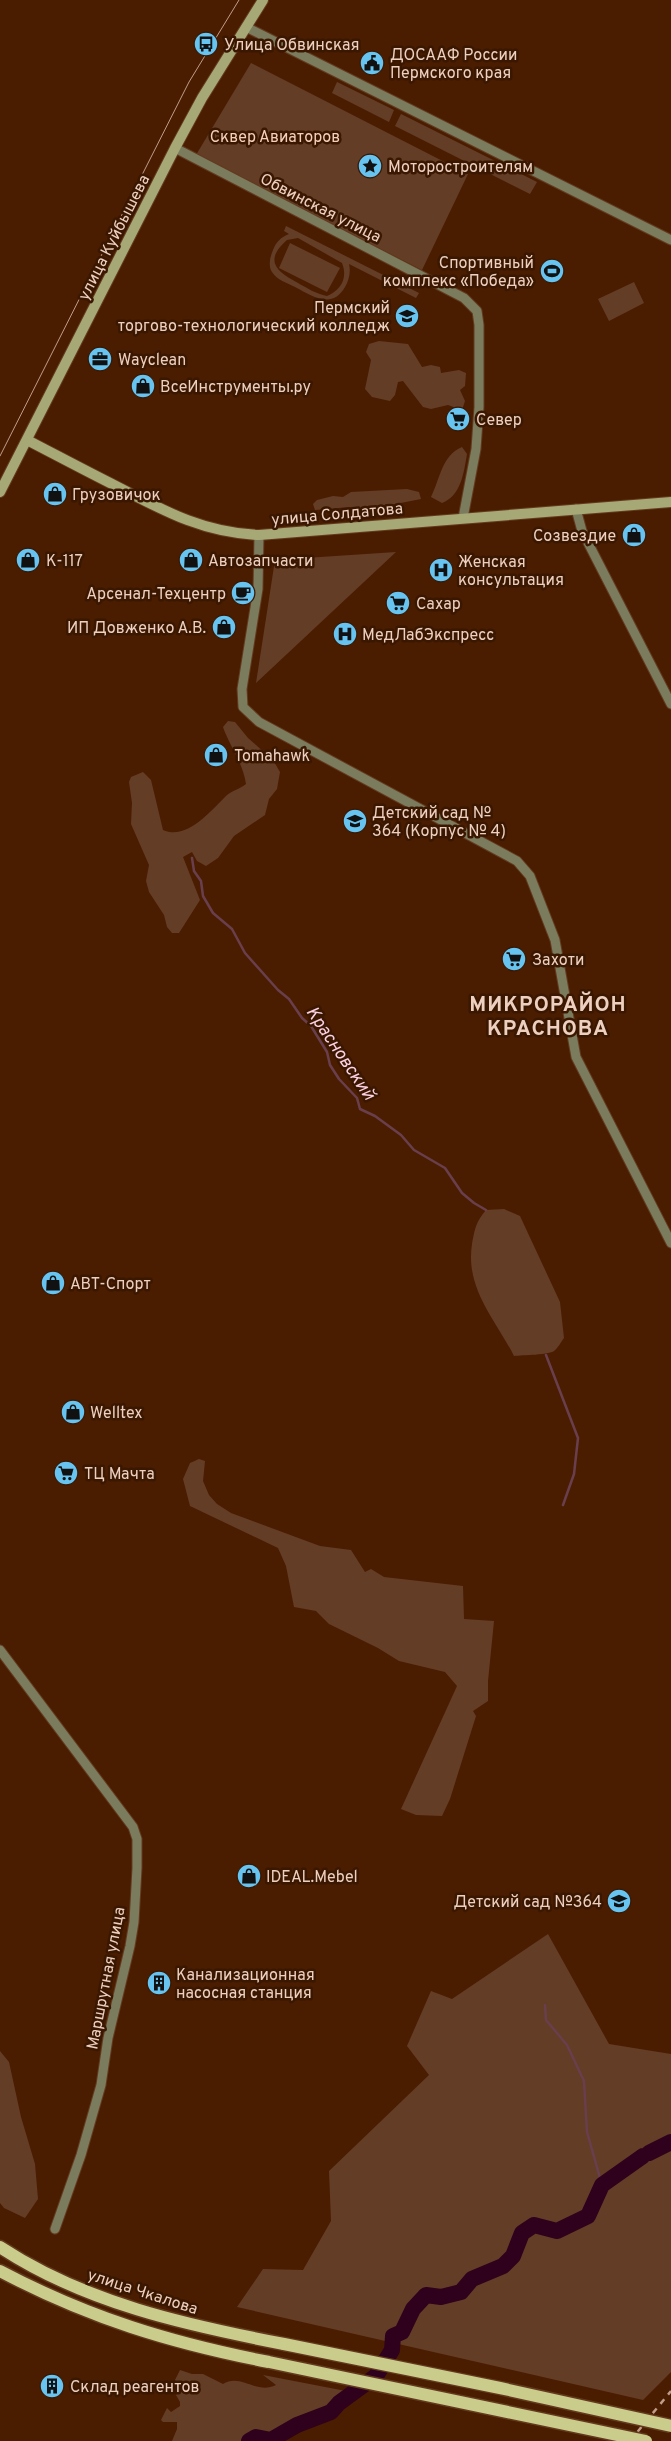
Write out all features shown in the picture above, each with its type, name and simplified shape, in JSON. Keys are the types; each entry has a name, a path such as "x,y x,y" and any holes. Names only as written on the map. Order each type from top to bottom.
{"main road":[{"name":"улица Куйбышева","path":"0,492 175,148 202,98 263,0"},
{"name":"улица Солдатова","path":"27,440 184,520 217,531 259,535 671,502"},
{"name":"улица Чкалова","path":"0,2247 41,2270 126,2306 201,2328 500,2388 671,2426"},
{"path":"0,2271 74,2308 120,2325 198,2348 646,2441"}],"street":[{"path":"246,27 671,240"},
{"name":"Обвинская улица","path":"175,148 464,298 477,311 479,325 476,449 463,518"},
{"path":"576,509 582,532 671,704"},
{"path":"259,535 258,590 242,689 243,707 259,722 517,860 530,876 555,940 576,1057 671,1243"},
{"name":"Маршрутная улица","path":"0,1650 128,1820 135,1830 137,1840 136,1904 128,1960 108,2038 101,2085 81,2155 56,2229"}],"green space":[{"name":"Сквер Авиаторов","path":"251,63 468,174 422,270 196,155"},
{"path":"337,82 394,110 389,122 332,93"},
{"path":"401,114 537,182 530,194 395,126"},
{"path":"286,226 419,293 416,298 349,264 349,279 340,294 334,298 322,299 308,294 279,279 271,270 270,258 274,247 279,240 289,234 284,231","holes":["298,238 342,263 344,268 342,283 327,296 312,291 284,275 274,260 280,247 287,240"]},
{"path":"290,243 340,268 327,292 279,268"},
{"path":"634,282 644,303 609,321 598,299"},
{"path":"379,341 408,344 422,367 431,365 440,367 441,373 459,370 466,373 465,386 460,390 465,401 462,410 448,405 431,409 423,407 403,381 398,382 395,395 390,401 372,397 365,389 371,360 366,352 369,344"},
{"path":"462,447 467,454 460,483 454,495 442,503 431,497 442,468 450,456"},
{"path":"407,489 419,492 421,499 365,510 350,507 315,510 313,504 317,500 333,496 343,497 351,492"},
{"path":"396,552 256,683 275,560"},
{"path":"228,721 235,722 248,738 273,760 280,772 277,789 269,799 265,815 234,836 218,858 206,866 197,861 192,852 183,857 200,900 179,933 172,933 167,927 164,915 149,892 146,881 149,865 131,824 132,803 129,782 131,777 143,772 151,780 163,830 180,831 198,823 228,794 246,784 242,769 223,727"},
{"path":"504,1209 520,1216 560,1302 564,1338 554,1351 514,1356 477,1290 471,1260 476,1226 486,1210"},
{"path":"199,1459 205,1461 203,1481 209,1495 217,1504 231,1513 320,1546 351,1550 365,1572 371,1569 384,1577 463,1586 464,1619 494,1621 488,1701 473,1711 476,1716 450,1799 442,1816 416,1815 401,1809 457,1686 445,1672 399,1661 378,1648 329,1624 316,1611 294,1607 286,1566 278,1548 190,1506 183,1479 190,1463"},
{"path":"548,1934 609,2044 671,2054 671,2372 643,2400 237,2307 263,2269 303,2270 331,2221 329,2171 429,2075 407,2046 431,1991 452,1999"},
{"path":"0,2051 9,2062 21,2117 35,2164 38,2199 25,2218 4,2208 0,2203"},
{"path":"180,2370 192,2374 203,2374 223,2384 236,2381 262,2388 276,2385 263,2375 351,2392 337,2402 330,2411 293,2423 269,2438 254,2435 247,2441 172,2441 177,2429 177,2422 163,2422 161,2420 167,2408 171,2412 180,2406 176,2395 181,2389 175,2380"}],"waterway":[{"name":"Красновский","path":"192,858 194,871 201,881 203,896 213,913 232,929 245,953 278,990 289,999 302,1018 311,1026 327,1052 330,1065 339,1079 357,1098 360,1109 375,1116 401,1135 414,1150 445,1168 462,1193 486,1210"},
{"path":"546,1355 578,1438 574,1474 563,1505"},
{"path":"545,2005 546,2020 567,2045 584,2081 587,2132 602,2185"},
{"path":"649,2153 671,2142"},
{"path":"249,2441 256,2437 271,2440 297,2425 331,2412 339,2403 376,2376 392,2350 393,2336 402,2332 413,2309 426,2295 441,2297 461,2292 472,2279 503,2266 513,2256 522,2233 534,2225 557,2231 588,2216 602,2185 643,2156"}],"tram line":[{"path":"0,456 189,82 239,0"}],"railway":[{"path":"630,2441 671,2391"}],"place":[{"name":"Улица Обвинская","path":"206,44"},
{"name":"ДОСААФ России Пермского края","path":"372,63"},
{"name":"Моторостроителям","path":"370,166"},
{"name":"Спортивный комплекс «Победа»","path":"552,271"},
{"name":"Пермский торгово-технологический колледж","path":"407,316"},
{"name":"Wayclean","path":"100,359"},
{"name":"ВсеИнструменты.ру","path":"143,386"},
{"name":"Север","path":"458,419"},
{"name":"Грузовичок","path":"55,494"},
{"name":"Созвездие","path":"634,535"},
{"name":"К-117","path":"28,560"},
{"name":"Автозапчасти","path":"191,560"},
{"name":"Женская консультация","path":"441,570"},
{"name":"Арсенал-Техцентр","path":"243,593"},
{"name":"Сахар","path":"398,603"},
{"name":"ИП Довженко А.В.","path":"224,627"},
{"name":"МедЛабЭкспресс","path":"345,634"},
{"name":"Tomahawk","path":"216,755"},
{"name":"Детский сад № 364 (Корпус № 4)","path":"355,821"},
{"name":"Захоти","path":"514,959"},
{"name":"АВТ-Спорт","path":"53,1283"},
{"name":"Welltex","path":"73,1412"},
{"name":"ТЦ Мачта","path":"66,1473"},
{"name":"IDEAL.Mebel","path":"249,1876"},
{"name":"Детский сад №364","path":"619,1901"},
{"name":"Канализационная насосная станция","path":"159,1983"},
{"name":"Склад реагентов","path":"52,2386"}],"district":[{"name":"МИКРОРАЙОН КРАСНОВА","path":"548,1016"}]}
